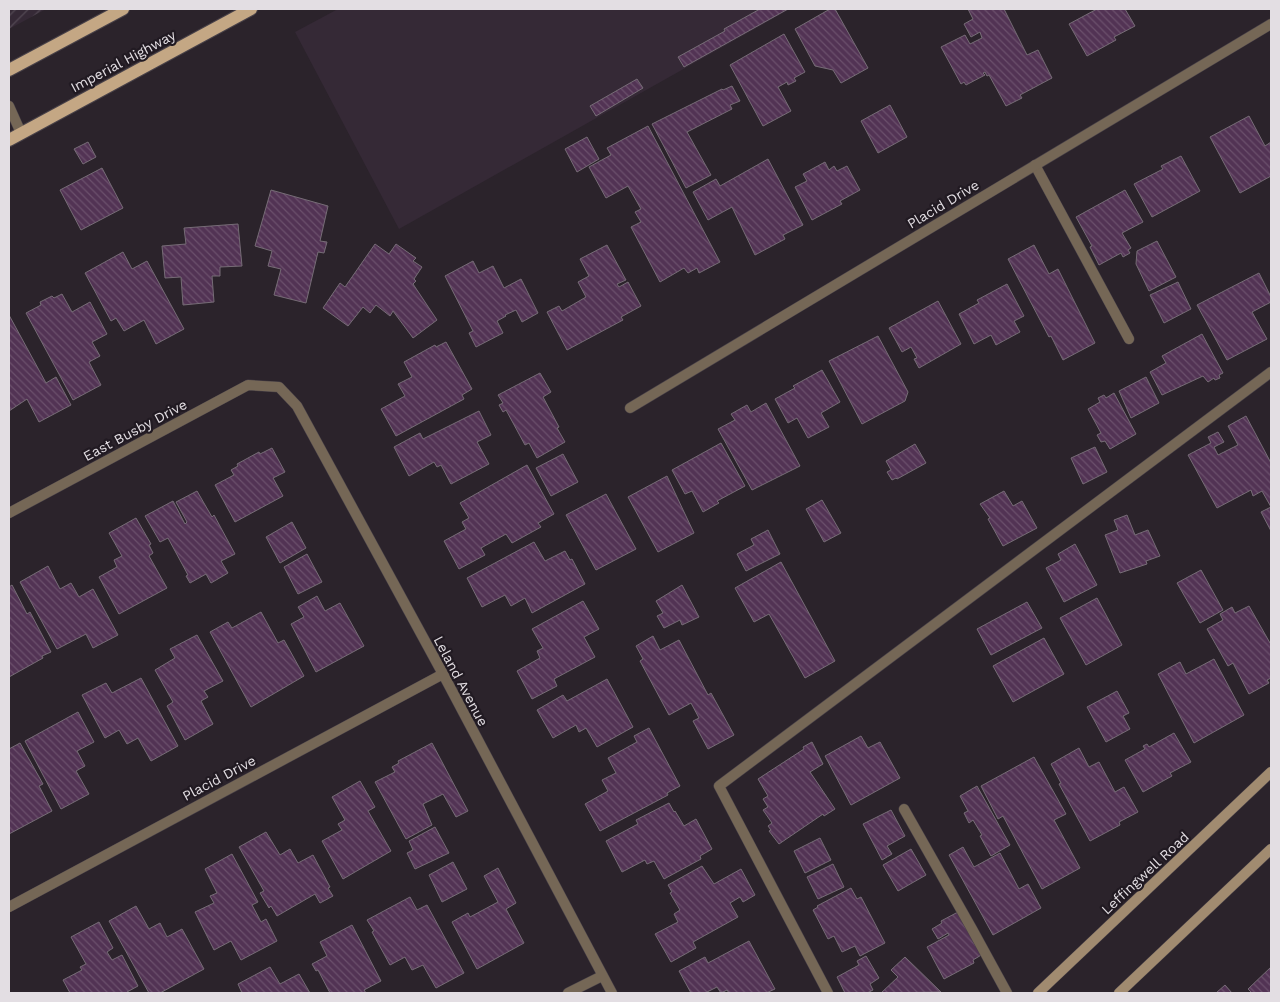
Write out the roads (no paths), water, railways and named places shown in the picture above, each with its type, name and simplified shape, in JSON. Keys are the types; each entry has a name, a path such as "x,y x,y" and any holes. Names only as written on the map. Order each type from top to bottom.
{"main road":[{"path":"9,70 123,9"},
{"name":"Imperial Highway","path":"9,140 251,9"},
{"name":"Leffingwell Road","path":"1038,993 1271,772"},
{"path":"1119,993 1271,849"}],"street":[{"name":"Placid Drive","path":"630,408 1271,24"},
{"path":"9,106 21,133"},
{"path":"1035,165 1129,339"},
{"path":"828,993 719,786 1271,372"},
{"name":"East Busby Drive","path":"9,514 248,385 279,387"},
{"name":"Leland Avenue","path":"279,387 298,406 612,993"},
{"name":"Placid Drive","path":"9,907 443,674"},
{"path":"904,809 1007,993"},
{"path":"568,993 602,976"}]}
